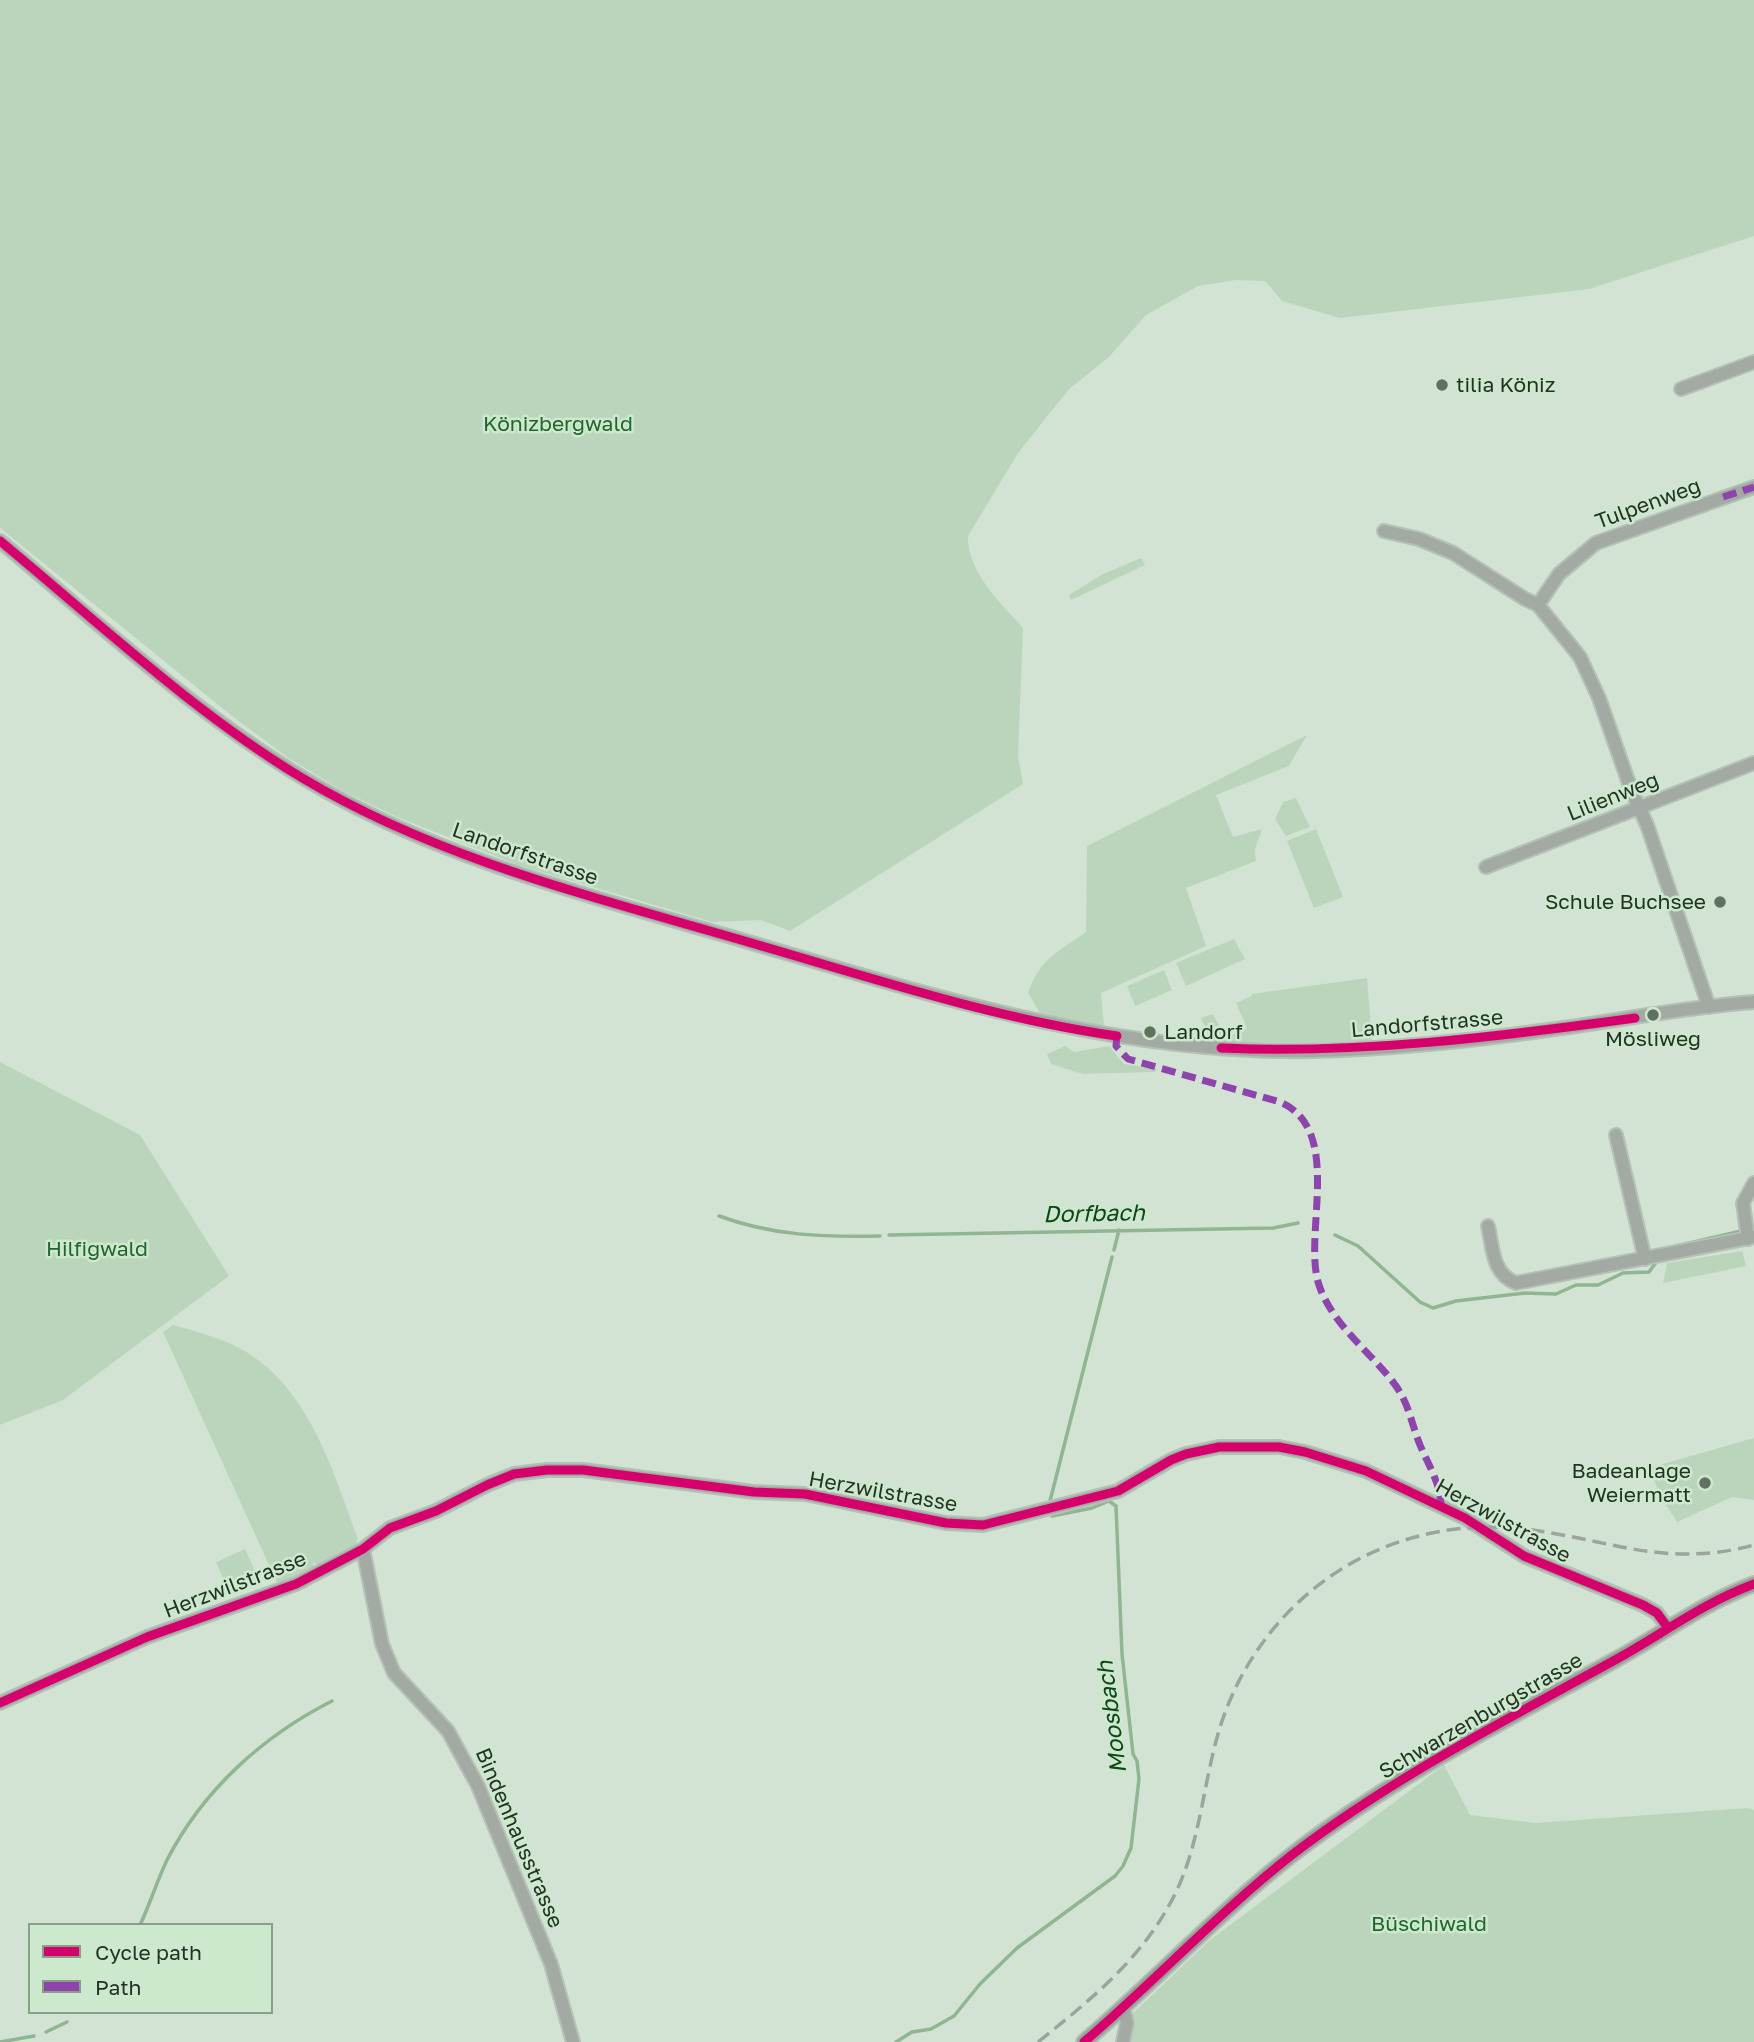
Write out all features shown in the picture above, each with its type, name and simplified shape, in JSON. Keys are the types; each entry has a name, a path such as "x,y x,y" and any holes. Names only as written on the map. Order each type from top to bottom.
{"main road":[{"name":"Schwarzenburgstrasse","path":"1084,2042 1251,1888 1341,1819 1431,1763 1711,1601 1754,1584"}],"street":[{"path":"1681,389 1754,362"},
{"name":"Tulpenweg","path":"1538,605 1559,574 1595,543 1754,487"},
{"path":"1384,531 1419,539 1453,553 1538,605 1571,644 1589,675 1647,825 1709,1007"},
{"name":"Landorfstrasse","path":"0,541 164,677 252,745 302,778 357,808 453,849 586,895 911,988 1091,1032 1197,1046 1268,1050 1396,1046 1486,1038 1754,1002"},
{"name":"Lilienweg","path":"1486,867 1754,763"},
{"path":"1616,1135 1645,1259"},
{"path":"1488,1226 1498,1270 1506,1279 1516,1283 1751,1238 1742,1203 1754,1183"},
{"name":"Herzwilstrasse","path":"0,1703 147,1637 296,1584 363,1549 390,1528 436,1511 486,1485 514,1474 547,1469 594,1471 754,1492 817,1496 946,1523 982,1525 1118,1492 1186,1454 1219,1447 1255,1445 1323,1457 1408,1490 1465,1518 1524,1556 1643,1605 1657,1613 1668,1628"},
{"name":"Bindenhausstrasse","path":"363,1549 388,1659 402,1685 435,1714 448,1731 478,1786 551,1964 573,2042"},
{"path":"1123,2042 1127,2023 1124,2007"}],"green space":[{"name":"Könizbergwald","path":"0,0 1754,0 1754,236 1589,289 1340,318 1282,301 1265,281 1236,280 1198,286 1146,315 1109,357 1069,389 1018,453 968,536 969,549 979,574 1023,628 1018,756 1023,784 790,931 761,920 712,922 518,865 397,817 341,790 287,757 232,716 0,528"},
{"path":"1141,558 1145,565 1071,600 1069,595 1103,574"},
{"path":"1307,735 1289,766 1216,795 1233,837 1262,829 1255,849 1256,861 1186,888 1206,946 1101,993 1104,1026 1041,1015 1028,993 1033,981 1051,957 1086,932 1087,846"},
{"path":"1296,798 1310,827 1286,836 1275,819 1283,802"},
{"path":"1316,829 1343,897 1314,908 1287,841"},
{"path":"1234,939 1245,959 1186,986 1176,963"},
{"path":"1164,970 1172,990 1135,1006 1127,986"},
{"path":"1367,978 1372,1041 1310,1044 1211,1040 1201,1018 1213,1014 1225,1038 1247,1028 1236,1003 1252,994"},
{"path":"1065,1046 1074,1052 1109,1046 1124,1064 1157,1069 1155,1072 1083,1074 1051,1064 1047,1054"},
{"name":"Hilfigwald","path":"0,1062 140,1135 229,1276 63,1400 0,1425"},
{"path":"1742,1251 1746,1266 1663,1283 1667,1263"},
{"path":"173,1325 215,1337 239,1348 263,1364 283,1383 300,1406 328,1458 358,1539 353,1549 319,1567 313,1561 314,1571 278,1585 163,1332"},
{"name":"Badeanlage Weiermatt","path":"1754,1438 1754,1500 1732,1497 1677,1522 1661,1497 1649,1468"},
{"path":"245,1549 258,1578 229,1591 216,1562"},
{"name":"Büschiwald","path":"1444,1765 1470,1815 1536,1823 1747,1808 1754,1810 1754,2042 1126,2042 1134,2028 1132,2014 1210,1940"}],"waterway":[{"name":"Dorfbach","path":"719,1216 759,1228 798,1234 880,1236"},
{"name":"Dorfbach","path":"889,1235 1273,1228 1298,1223"},
{"name":"Dorfbach","path":"1668,1248 1754,1228"},
{"name":"Moosbach","path":"1114,1250 1119,1230"},
{"name":"Dorfbach","path":"1335,1235 1358,1246 1420,1302 1433,1308 1456,1301 1525,1293 1556,1294 1576,1285 1598,1285 1623,1273 1649,1272 1657,1261"},
{"name":"Moosbach","path":"1049,1505 1112,1257"},
{"name":"Moosbach","path":"896,2042 912,2032 931,2029 954,2016 980,1984 1017,1948 1115,1876 1131,1848 1139,1779 1137,1761 1133,1754 1122,1654 1116,1506 1109,1501 1092,1508 1052,1516"},
{"path":"141,1923 167,1860 198,1811 217,1788 259,1748 332,1701"},
{"path":"46,2032 67,2022"},
{"path":"0,2042 34,2036"}],"railway":[{"path":"1038,2042 1116,1974 1149,1936 1163,1915 1176,1892 1191,1854 1218,1734 1245,1669 1287,1613 1341,1569 1405,1540 1432,1533 1472,1528 1500,1527 1546,1532 1660,1553 1720,1552 1754,1545"}],"marked path":[{"path":"1723,497 1754,487"},
{"path":"1117,1036 1116,1046 1128,1059 1280,1102 1300,1116 1311,1135 1316,1159 1315,1264 1319,1285 1342,1325 1403,1397 1436,1482 1441,1505"}],"cycle path":[{"path":"0,541 185,696 263,753 356,807 410,832 465,855 577,892 885,982 1024,1019 1117,1036"},
{"path":"1221,1048 1325,1049 1377,1046 1532,1032 1635,1018"},
{"path":"0,1703 147,1637 296,1584 363,1549 390,1528 436,1511 487,1485 514,1474 547,1470 583,1470 754,1492 805,1494 946,1523 983,1525 1118,1491 1186,1454 1219,1447 1279,1447 1366,1471 1465,1518 1524,1556 1643,1605 1657,1613 1668,1628"},
{"path":"1084,2042 1239,1899 1331,1826 1450,1751 1700,1610 1754,1584"}],"place":[{"name":"tilia Köniz","path":"1442,385"},
{"name":"Schule Buchsee","path":"1720,902"},
{"name":"Mösliweg","path":"1653,1015"},
{"name":"Landorf","path":"1150,1032"},
{"name":"Badeanlage Weiermatt","path":"1705,1483"}]}
